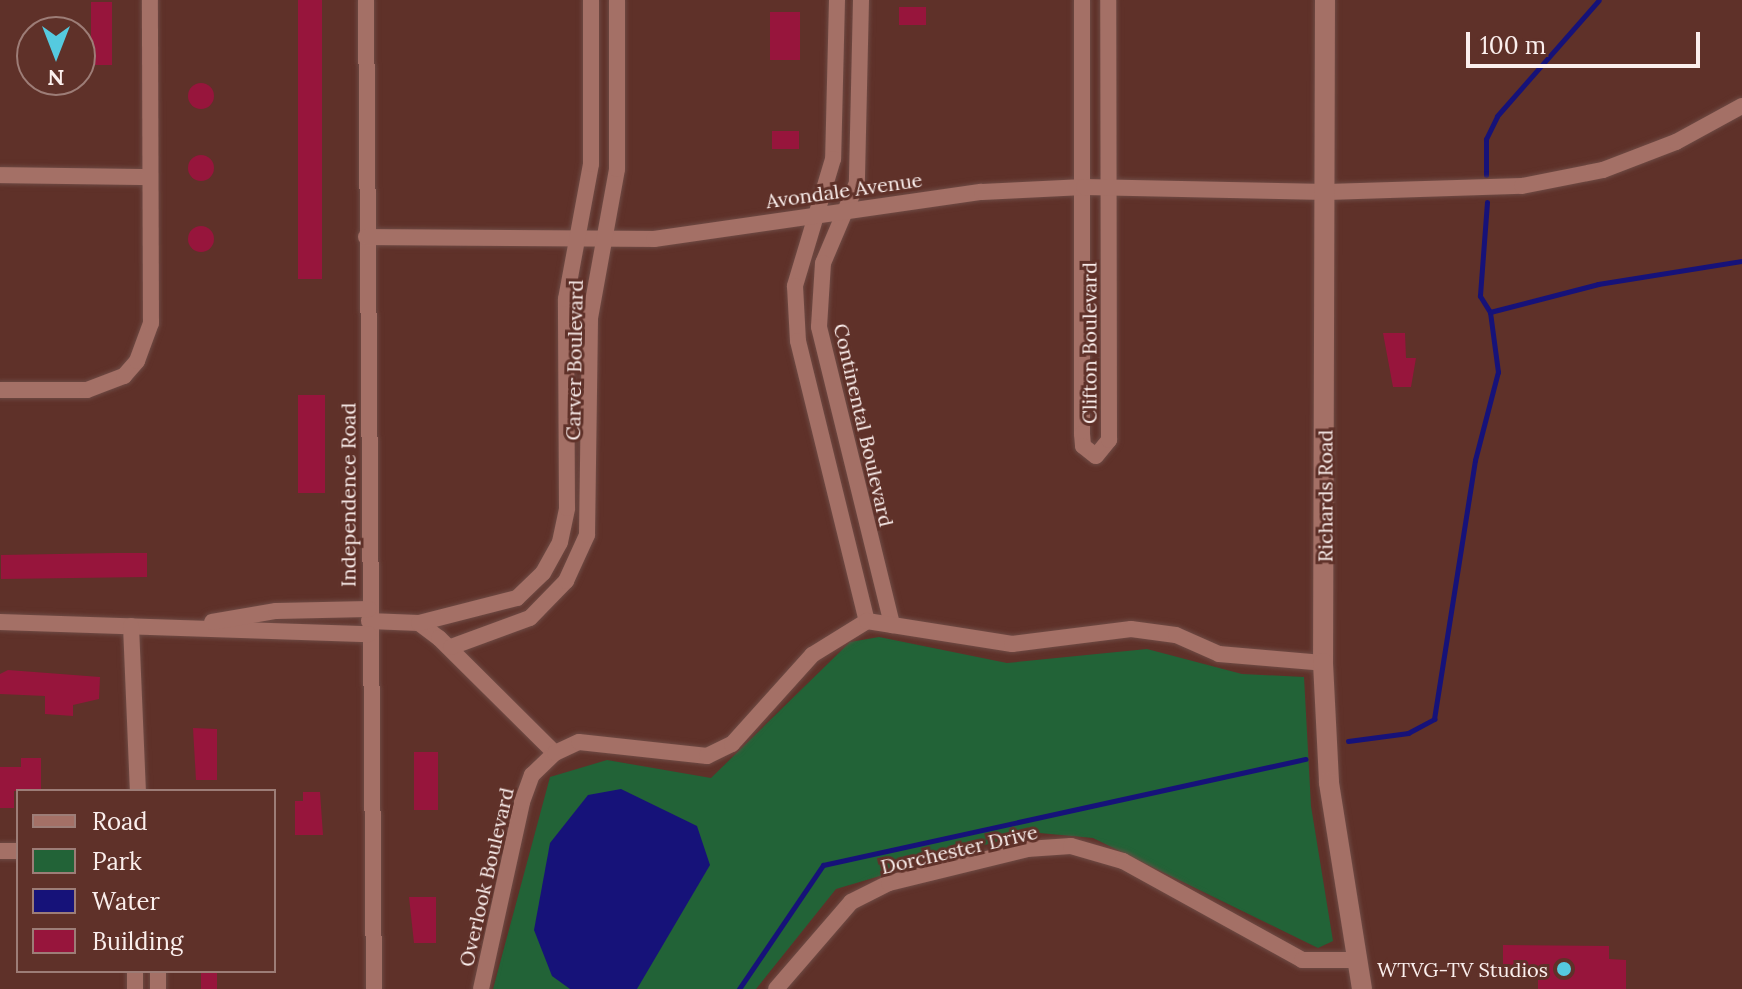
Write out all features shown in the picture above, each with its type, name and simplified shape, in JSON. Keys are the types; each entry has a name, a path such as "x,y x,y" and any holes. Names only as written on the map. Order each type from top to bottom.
{"street":[{"path":"0,390 87,390 124,376 137,361 151,323 150,0"},
{"name":"Independence Road","path":"366,0 374,989"},
{"name":"Carver Boulevard","path":"369,621 419,623 517,598 543,573 560,542 567,508 566,299 591,164 591,0"},
{"name":"Carver Boulevard","path":"451,647 530,618 580,555 592,512 590,318 617,169 617,0"},
{"path":"837,0 833,159 795,286 798,341 867,621"},
{"name":"Continental Boulevard","path":"861,0 861,154 849,211 823,263 819,327 892,625"},
{"name":"Clifton Boulevard","path":"1082,0 1082,434 1090,455 1100,456 1109,440 1108,0"},
{"name":"Richards Road","path":"1325,0 1327,192 1323,663 1329,783 1362,989"},
{"name":"Avondale Avenue","path":"366,237 576,233 654,239 982,192 1084,187 1327,192 1540,183 1676,142 1742,106"},
{"path":"0,175 150,177"},
{"path":"194,625 276,611 369,621"},
{"path":"0,622 131,626 369,621"},
{"path":"419,623 451,647 555,753 579,742 707,756 732,744 812,655 867,621 1012,644 1131,629 1176,635 1219,654 1323,663"},
{"path":"131,626 142,771 138,789"},
{"name":"Overlook Boulevard","path":"481,989 522,802 532,775 555,753"},
{"path":"142,771 149,789"},
{"name":"Dorchester Drive","path":"776,989 851,902 889,883 1027,849 1071,846 1123,861 1302,960 1358,960"}],"green space":[{"path":"879,637 1007,663 1147,649 1242,674 1304,677 1311,806 1333,941 1318,948 1093,838 1029,832 836,889 756,989 493,989 550,777 607,760 711,778 850,642"}],"water":[{"path":"621,789 697,826 710,865 637,989 570,989 552,976 534,930 550,843 588,795"}],"building":[{"path":"298,0 322,0 322,279 298,279"},
{"path":"91,2 112,2 112,65 96,65 96,16 91,16"},
{"path":"899,7 926,7 926,25 899,25"},
{"path":"770,12 800,12 800,60 770,60"},
{"path":"201,83 210,87 214,96 210,105 201,109 192,105 188,96 192,87"},
{"path":"772,131 799,131 799,149 772,149"},
{"path":"201,155 210,159 214,168 210,177 201,181 192,177 188,168 192,159"},
{"path":"201,226 210,230 214,239 210,248 201,252 192,248 188,239 192,230"},
{"path":"1383,333 1405,333 1406,358 1416,358 1411,387 1393,387"},
{"path":"298,395 325,395 325,493 298,493"},
{"path":"147,553 147,577 1,579 1,555"},
{"path":"8,670 100,677 99,699 73,705 73,716 45,714 45,696 0,694 0,674"},
{"path":"193,728 217,729 217,780 196,780"},
{"path":"414,752 438,752 438,810 414,810"},
{"path":"21,758 41,758 41,789 16,789 14,808 0,808 0,767 21,767"},
{"path":"303,792 320,792 323,835 295,835 295,801 303,801"},
{"path":"409,897 436,897 436,943 414,943"},
{"name":"WTVG-TV Studios","path":"1503,945 1609,946 1609,959 1626,960 1626,989 1538,989 1538,979 1503,978"},
{"path":"201,973 217,973 217,989 201,989"}],"waterway":[{"path":"1486,175 1486,139 1497,116 1599,0"},
{"path":"1487,202 1480,296 1490,312"},
{"path":"1348,741 1408,733 1434,719 1475,460 1498,372 1490,312 1598,284 1742,261"},
{"path":"739,989 823,865 1306,759"}],"place":[{"name":"WTVG-TV Studios","path":"1564,969"}]}
